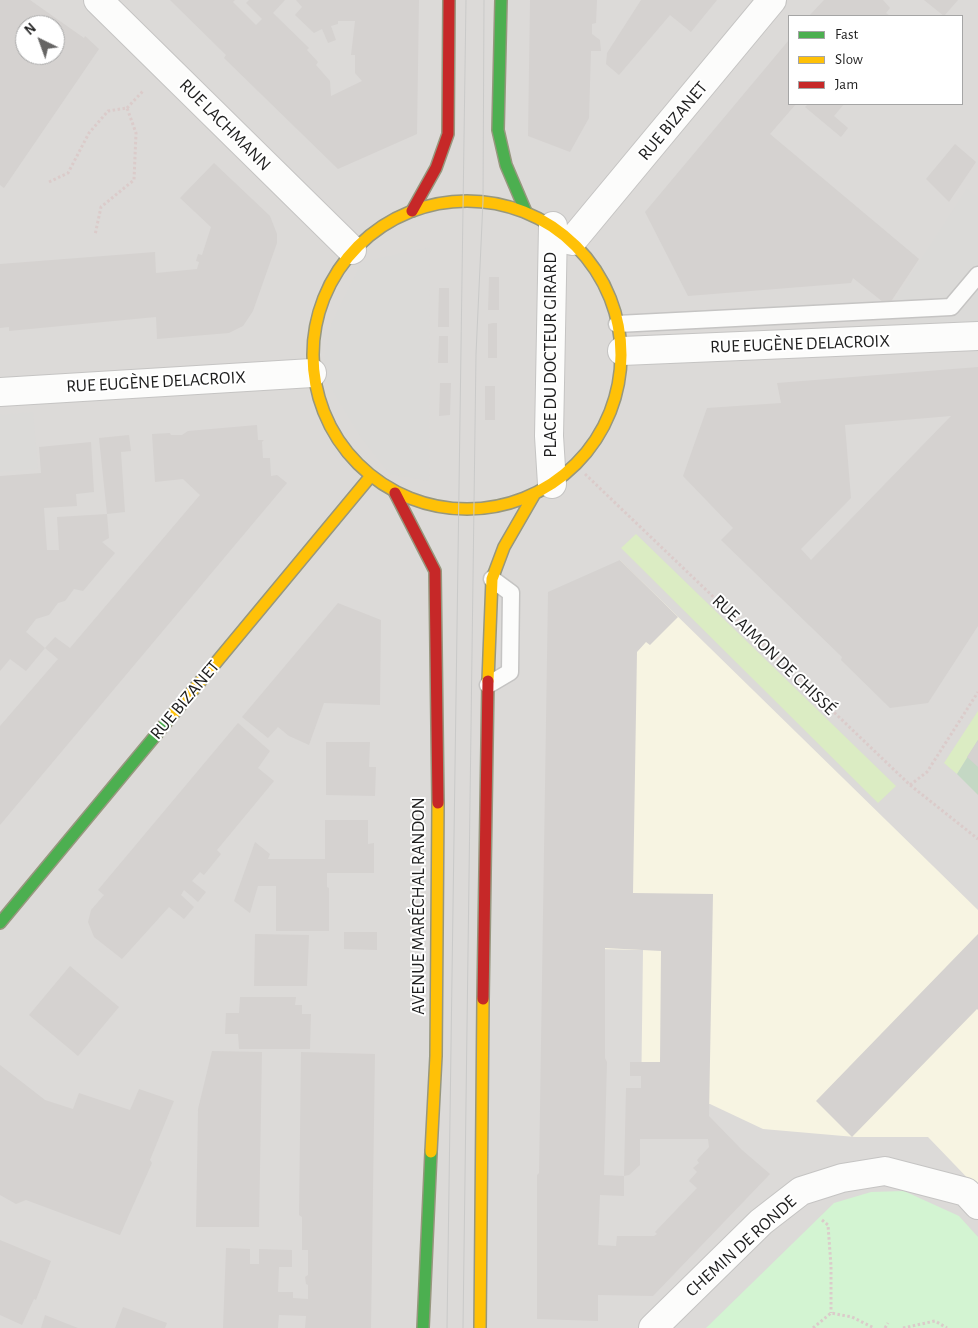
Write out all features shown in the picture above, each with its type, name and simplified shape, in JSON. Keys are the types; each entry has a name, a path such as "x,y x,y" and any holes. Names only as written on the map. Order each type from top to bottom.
{"street":[{"name":"RUE LACHMANN","path":"98,0 352,250"},
{"path":"412,211 436,168 448,134 449,0"},
{"path":"501,0 498,130 506,165 526,212"},
{"name":"RUE BIZANET","path":"562,234 772,0"},
{"name":"PLACE DU DOCTEUR GIRARD","path":"462,200 482,201 526,212 562,234 598,273 615,310 622,351 618,389 605,424 576,464 543,489 494,507 458,510 433,506 395,493 370,478 348,456 331,431 319,403 312,373 314,328 329,285 352,250 381,226 412,211 462,200"},
{"name":"PLACE DU DOCTEUR GIRARD","path":"543,489 562,234"},
{"name":"RUE EUGÈNE DELACROIX","path":"622,351 978,336"},
{"name":"RUE EUGÈNE DELACROIX","path":"0,392 312,373"},
{"name":"RUE BIZANET","path":"0,923 370,478"},
{"path":"492,579 504,547 543,489"},
{"name":"AVENUE MARÉCHAL RANDON","path":"395,493 435,571 438,829 436,1056 423,1328"},
{"path":"480,1328 488,685"},
{"name":"CHEMIN DE RONDE","path":"653,1328 761,1222 801,1191 842,1178 885,1171 966,1192 978,1205"}],"lane":[{"path":"617,324 951,307 978,275"},
{"path":"488,685 510,672 511,593 492,579"}],"path":[{"path":"49,182 68,173 89,132 108,111 127,108 141,92"},
{"path":"95,235 101,207 134,180 136,133 127,108"},
{"name":"RUE AIMON DE CHISSÉ","path":"576,464 910,785 978,839"},
{"path":"910,785 927,772 978,692"},
{"path":"801,1191 816,1216 828,1224 831,1266 831,1314"},
{"path":"813,1328 831,1314 852,1317 874,1328"},
{"path":"904,1328 936,1321 947,1328"},
{"path":"885,1328 888,1323"}],"shaded area":[{"path":"0,0 978,0 978,1328 0,1328"},
{"path":"967,189 978,198 978,322 902,325 893,303"},
{"path":"430,247 429,481 390,474 361,437 322,373 330,327 362,262"},
{"path":"33,412 38,469 0,472 0,415"},
{"path":"620,560 978,910 978,1189 928,1137 855,1137 763,1129 710,1104 641,1104 643,950 543,948"}],"green space":[{"path":"636,534 896,786 878,803 621,548"},
{"path":"978,711 978,741 957,774 944,763"},
{"path":"978,740 978,795 957,774"},
{"path":"904,1191 959,1216 978,1237 978,1328 706,1328 834,1203 871,1192"}],"building":[{"path":"0,0 30,0 51,15 15,15 15,65 65,65 65,25 84,38 85,36 99,49 4,188 0,185"},
{"path":"170,0 235,0 233,2 256,25 262,19 246,3 249,0 285,0 273,13 309,48 307,50 318,62 316,65 330,81 331,96 362,81 355,73 355,55 351,55 355,21 338,21 338,24 331,26 336,40 328,43 322,29 314,33 295,15 302,7 296,0 419,0 417,134 338,169 224,58 226,55"},
{"path":"530,0 597,0 596,23 592,24 592,34 600,40 601,51 591,51 589,118 570,152 528,136"},
{"path":"641,0 717,0 691,32 670,15 619,75 606,64 607,53"},
{"path":"824,0 883,0 890,8 886,13 889,15 810,15"},
{"path":"924,0 958,0 943,15"},
{"path":"788,41 788,105 795,105 770,134 919,259 888,306 853,278 851,283 688,296 645,212"},
{"path":"807,105 843,105 834,116 848,128 841,137 805,107"},
{"path":"955,144 976,162 949,202 926,179"},
{"path":"214,163 270,216 277,234 277,243 253,311 243,326 229,333 157,339 156,317 9,331 9,327 0,328 0,264 155,252 156,273 197,269 199,262 196,261 198,254 202,255 211,227 180,198"},
{"path":"489,277 499,277 499,310 488,310"},
{"path":"439,288 449,288 449,327 438,327"},
{"path":"497,323 497,358 488,358 488,324"},
{"path":"439,336 448,336 448,363 438,363"},
{"path":"978,367 978,626 928,703 890,708 841,660 842,657 721,540 733,528 683,476 707,408 781,403 777,383","holes":["951,416 811,560 801,549 851,498 845,425"]},
{"path":"440,383 451,383 450,415 439,416"},
{"path":"485,386 495,386 495,420 485,420"},
{"path":"257,425 258,440 264,440 262,442 263,458 270,458 271,476 277,475 287,483 0,825 0,726 58,659 45,648 55,637 70,648 200,495 183,479 155,482 152,434 170,433 171,435 182,435 188,431"},
{"path":"129,435 131,451 121,452 125,512 107,514 99,438"},
{"path":"91,442 94,492 76,494 77,506 44,508 47,550 59,550 57,517 107,514 109,538 102,542 115,553 83,591 74,589 65,601 58,603 49,615 36,619 26,632 45,648 26,671 10,659 0,671 0,476 41,473 39,447"},
{"path":"620,560 678,617 650,645 646,642 637,652 633,893 713,894 709,1116 742,1150 770,1174 653,1296 598,1295 598,1321 537,1319 537,1175 539,1173 548,592","holes":["605,948 661,951 660,1062 630,1062 630,1076 641,1076 641,1088 626,1088 624,1176 604,1175 607,1062 605,1058","640,1139 708,1139 709,1147 697,1160 699,1163 693,1168 697,1172 689,1181 697,1188 655,1232 657,1234 654,1236 617,1236 616,1246 598,1245 600,1195 624,1196 624,1176 629,1175 640,1165"]},
{"path":"338,603 381,620 380,705 324,703 309,745 289,736 278,727 268,738 242,717"},
{"path":"238,723 270,751 258,768 274,781 217,850 221,854 204,875 200,872 192,881 206,892 198,902 184,890 181,895 194,907 184,919 169,907 122,959 94,937 88,922 91,910 104,895 98,890"},
{"path":"978,740 978,767 967,757"},
{"path":"326,742 370,742 369,767 376,767 375,796 326,795"},
{"path":"325,820 368,820 368,844 374,843 374,873 327,873 329,931 276,931 276,886 258,886 250,913 234,901 255,842 270,854 268,859 325,859"},
{"path":"344,932 377,932 377,950 344,949"},
{"path":"255,934 309,935 307,986 254,986"},
{"path":"978,934 978,1010 852,1137 816,1101"},
{"path":"70,966 119,1007 78,1056 29,1015"},
{"path":"240,997 296,997 295,1005 302,1005 302,1014 311,1014 310,1049 239,1049 238,1034 225,1034 226,1013 239,1013"},
{"path":"212,1051 262,1052 259,1227 196,1227 198,1109"},
{"path":"301,1052 375,1054 371,1328 305,1328 306,1316 279,1315 278,1328 223,1328 226,1248 250,1249 250,1264 259,1264 259,1249 292,1250 292,1267 279,1267 278,1292 293,1292 293,1298 308,1299 308,1285 306,1284 305,1277 308,1275 308,1250 302,1250 302,1217 299,1215"},
{"path":"0,1065 45,1100 73,1109 79,1093 130,1110 139,1089 174,1101 150,1160 152,1163 120,1235 26,1200 16,1204 0,1195"},
{"path":"0,1240 51,1261 36,1300 34,1299 22,1325 0,1315"},
{"path":"123,1307 167,1323 165,1328 115,1328"},
{"path":"45,1315 78,1328 41,1328"}],"tram line":[{"path":"447,1328 466,0"},
{"path":"463,1328 476,354 483,201 484,0"}],"traffic: fast":[{"path":"501,0 498,130 506,165 526,212"},
{"path":"0,923 170,718"},
{"path":"423,1328 431,1152"}],"traffic: slow":[{"path":"467,201 512,207 540,219 576,246 603,282 615,310 621,355 615,400 603,428 576,464 540,491 512,503 467,509 422,503 394,491 358,464 331,428 319,400 313,355 319,310 331,282 358,246 394,219 422,207 467,201"},
{"path":"170,718 370,477"},
{"path":"488,681 492,579 504,547 534,495"},
{"path":"431,1152 436,1056 438,803"},
{"path":"480,1328 483,999"}],"traffic: jam":[{"path":"412,211 436,168 448,134 449,0"},
{"path":"395,493 435,571 438,803"},
{"path":"483,999 488,681"}]}
